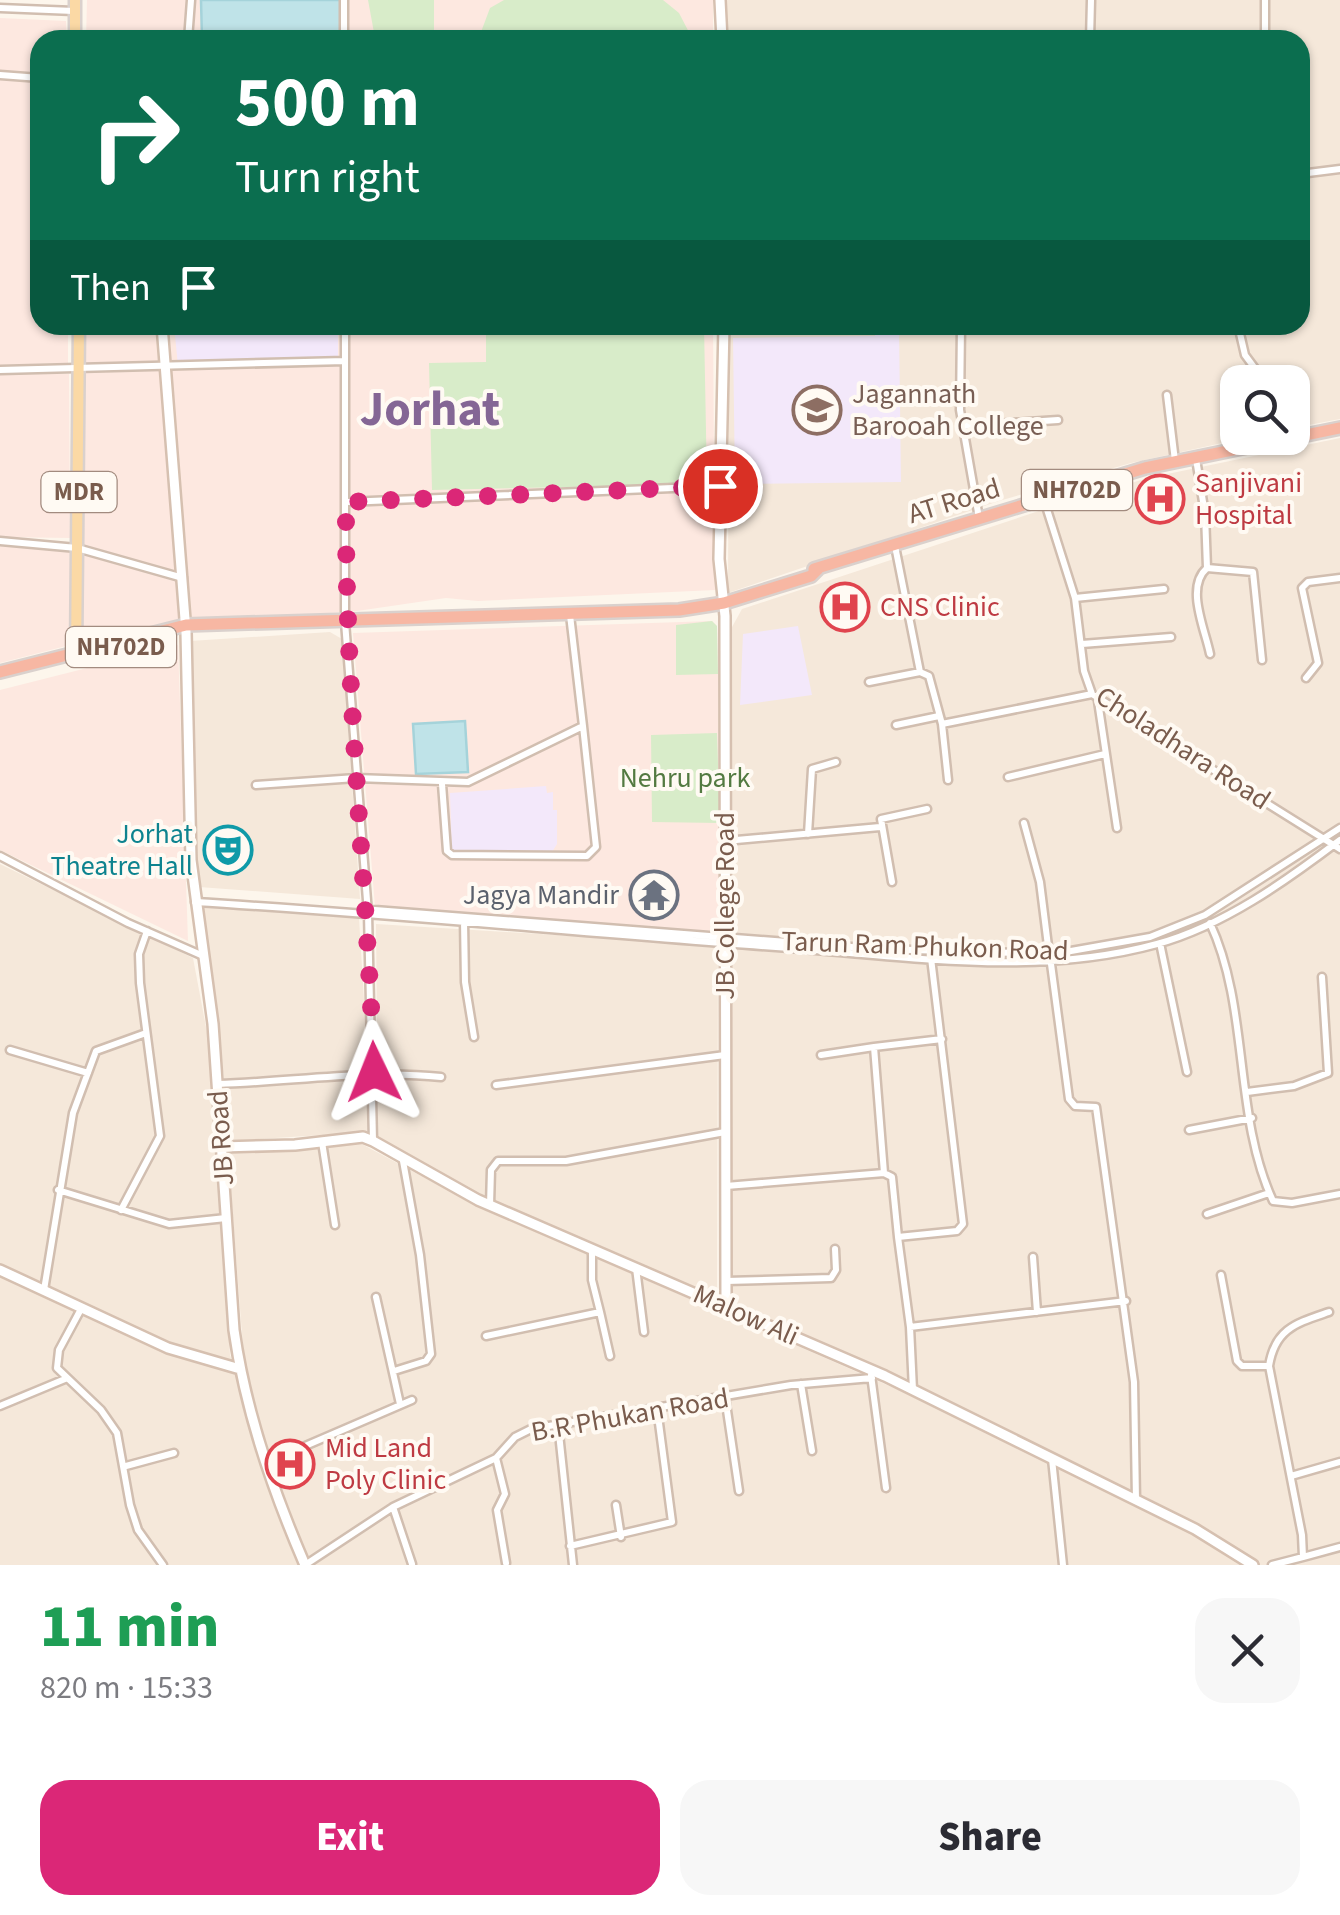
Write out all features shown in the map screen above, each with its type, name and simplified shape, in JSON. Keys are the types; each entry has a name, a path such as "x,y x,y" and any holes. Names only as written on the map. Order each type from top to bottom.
{"highway":[{"name":"AT Road","path":"1310,434 1340,428"},
{"name":"AT Road","path":"0,676 184,628 570,615 723,599 1044,499 1220,453"}],"main road":[{"name":"MDR","path":"76,655 79,335"}],"street":[{"path":"189,30 191,0"},
{"path":"344,0 344,30"},
{"path":"720,0 722,30"},
{"path":"1090,30 1092,0"},
{"path":"1264,30 1265,0"},
{"path":"0,8 75,6"},
{"path":"0,75 30,77"},
{"path":"1310,173 1340,170"},
{"name":"JB Road","path":"163,335 184,628 195,902 218,1084 240,1369 305,1565"},
{"path":"222,1147 363,1137 373,1141 374,1072 345,622 345,335"},
{"name":"JB College Road","path":"724,335 720,486 726,1306"},
{"path":"961,335 962,426 980,519"},
{"path":"1240,335 1244,355 1252,365"},
{"path":"0,370 344,360"},
{"path":"1168,394 1176,462"},
{"path":"962,426 1058,420"},
{"path":"1196,458 1208,568 1196,586 1210,654"},
{"path":"346,502 720,486"},
{"name":"Choladhara Road","path":"1044,499 1076,598 1095,697 1338,845"},
{"path":"0,541 77,548 180,577"},
{"path":"894,546 920,672"},
{"path":"1208,568 1253,572 1262,660"},
{"path":"1306,678 1318,663 1303,585 1340,578"},
{"path":"1076,598 1164,588"},
{"path":"442,784 448,851 452,856 587,856 596,848 570,615"},
{"path":"1082,644 1170,638"},
{"path":"869,682 920,672 928,676 934,688 948,780"},
{"path":"896,725 1095,697 1118,828"},
{"path":"256,785 356,778 442,784 479,778 582,726"},
{"path":"1008,777 1105,754"},
{"path":"808,834 812,769 836,762"},
{"path":"892,882 880,827 886,815 927,810"},
{"path":"1024,823 1040,882 1049,954"},
{"path":"725,841 880,827"},
{"name":"Tarun Ram Phukon Road","path":"365,910 724,940 1049,954 1161,934 1232,901 1340,828"},
{"name":"Tarun Ram Phukon Road","path":"195,902 365,910 932,958 1051,964 1160,943 1210,924 1338,845"},
{"path":"0,856 201,955"},
{"path":"464,921 464,982 474,1037"},
{"path":"1210,924 1224,959 1252,1118 1270,1192 1280,1204 1340,1194"},
{"path":"121,1210 160,1136 139,954 147,931"},
{"path":"1160,943 1188,1072"},
{"path":"898,1237 957,1231 963,1224 932,958"},
{"path":"1051,964 1070,1102 1094,1104 1098,1110 1111,1231 1126,1301 1138,1422 1136,1500"},
{"path":"1247,1092 1294,1086 1328,1074 1322,977"},
{"path":"44,1291 58,1190 74,1112 88,1073 99,1048 146,1033"},
{"path":"821,1055 942,1039"},
{"path":"874,1047 884,1174"},
{"path":"10,1050 88,1073"},
{"path":"496,1086 725,1055"},
{"path":"218,1084 311,1081 374,1072 441,1078"},
{"path":"1188,1130 1252,1118"},
{"path":"490,1206 491,1170 498,1161 566,1161 725,1132"},
{"name":"Malow Ali","path":"373,1141 402,1162 490,1206 913,1390 1136,1500 1253,1565"},
{"path":"322,1142 335,1225"},
{"path":"394,1371 426,1361 431,1354 420,1255 402,1162"},
{"path":"726,1186 884,1174 892,1177 910,1327 913,1390"},
{"path":"58,1190 169,1224 226,1218"},
{"path":"1208,1214 1270,1192"},
{"path":"592,1248 592,1280 610,1356"},
{"path":"725,1281 832,1278 836,1270 835,1249"},
{"path":"1033,1257 1037,1312"},
{"path":"636,1267 644,1332"},
{"path":"0,1270 168,1348 240,1369"},
{"path":"1221,1275 1237,1361 1242,1366 1270,1366"},
{"path":"376,1297 400,1404"},
{"path":"910,1327 1126,1301"},
{"path":"81,1310 59,1350 57,1368 110,1421 126,1466 130,1505 138,1530 162,1565"},
{"path":"486,1336 600,1312"},
{"path":"1303,1557 1270,1366 1275,1341 1286,1329 1330,1312"},
{"path":"871,1374 886,1488"},
{"name":"B.R Phukan Road","path":"305,1565 393,1507 496,1458 515,1437 558,1424 871,1374"},
{"path":"0,1406 65,1379"},
{"path":"800,1384 812,1451"},
{"path":"725,1397 739,1491"},
{"path":"268,1462 412,1400"},
{"path":"570,1546 622,1537 672,1522 657,1408"},
{"path":"558,1424 573,1565"},
{"path":"126,1466 174,1453"},
{"path":"496,1458 505,1494 497,1510 506,1563"},
{"path":"1052,1459 1063,1565"},
{"path":"1291,1476 1340,1462"},
{"path":"616,1505 622,1537"},
{"path":"393,1507 412,1564"},
{"path":"1272,1565 1340,1547"}],"shaded area":[{"path":"87,0 713,0 713,30 86,30"},
{"path":"725,0 1340,0 1340,419 1310,425 1310,365 1220,365 1220,443 1131,463 999,501 728,593 729,335 1310,335 1310,30 726,30"},
{"path":"0,18 66,21 66,30 30,30 30,335 68,335 68,363 0,365"},
{"path":"85,335 713,335 715,590 478,601 446,598 357,611 175,624 84,645 80,633"},
{"path":"175,335 338,335 338,362 178,366"},
{"name":"Jagannath Barooah College","path":"899,335 901,482 735,484 733,338"},
{"path":"0,374 69,374 70,538 0,537"},
{"path":"1340,438 1340,1565 1260,1565 1203,1528 729,1300 732,627 742,609 1057,505 1148,478 1258,455 1310,455 1310,444"},
{"path":"0,546 70,551 70,645 0,663"},
{"path":"712,621 717,626 719,936 375,907 353,633"},
{"path":"798,626 812,695 740,705 743,634"},
{"path":"330,632 342,639 360,899 199,887 190,641"},
{"path":"178,645 188,941 0,850 0,690"},
{"path":"546,786 547,793 553,792 553,810 557,810 557,844 552,852 452,855 450,793"},
{"path":"0,864 193,958 209,1043 230,1355 299,1565 0,1565"},
{"path":"201,905 359,918 372,1132 226,1141 224,1079"},
{"path":"376,924 718,945 717,1297 478,1195 378,1138"},
{"path":"358,1142 481,1208 917,1398 1180,1527 1242,1565 311,1565 279,1488 245,1373 228,1153"}],"green space":[{"path":"368,0 434,0 434,30 374,30"},
{"path":"504,0 663,0 679,13 688,30 482,30 490,8"},
{"path":"486,335 704,335 707,484 432,490 429,363 486,362"},
{"path":"712,621 717,626 718,674 676,675 676,625"},
{"name":"Nehru park","path":"717,733 720,823 652,822 651,735"}],"water":[{"path":"201,0 342,0 342,30 202,30"},
{"path":"465,721 468,772 416,774 413,724"}],"place":[{"name":"Jagannath Barooah College","path":"817,410"},
{"name":"Sanjivani Hospital","path":"1160,499"},
{"name":"CNS Clinic","path":"845,607"},
{"name":"Jorhat Theatre Hall","path":"228,850"},
{"name":"Jagya Mandir","path":"654,895"},
{"name":"Mid Land Poly Clinic","path":"290,1464"}],"district":[{"name":"Jorhat","path":"430,410"}],"route":[{"path":"374,1072 368,913 345,622 346,502 720,486"}]}
